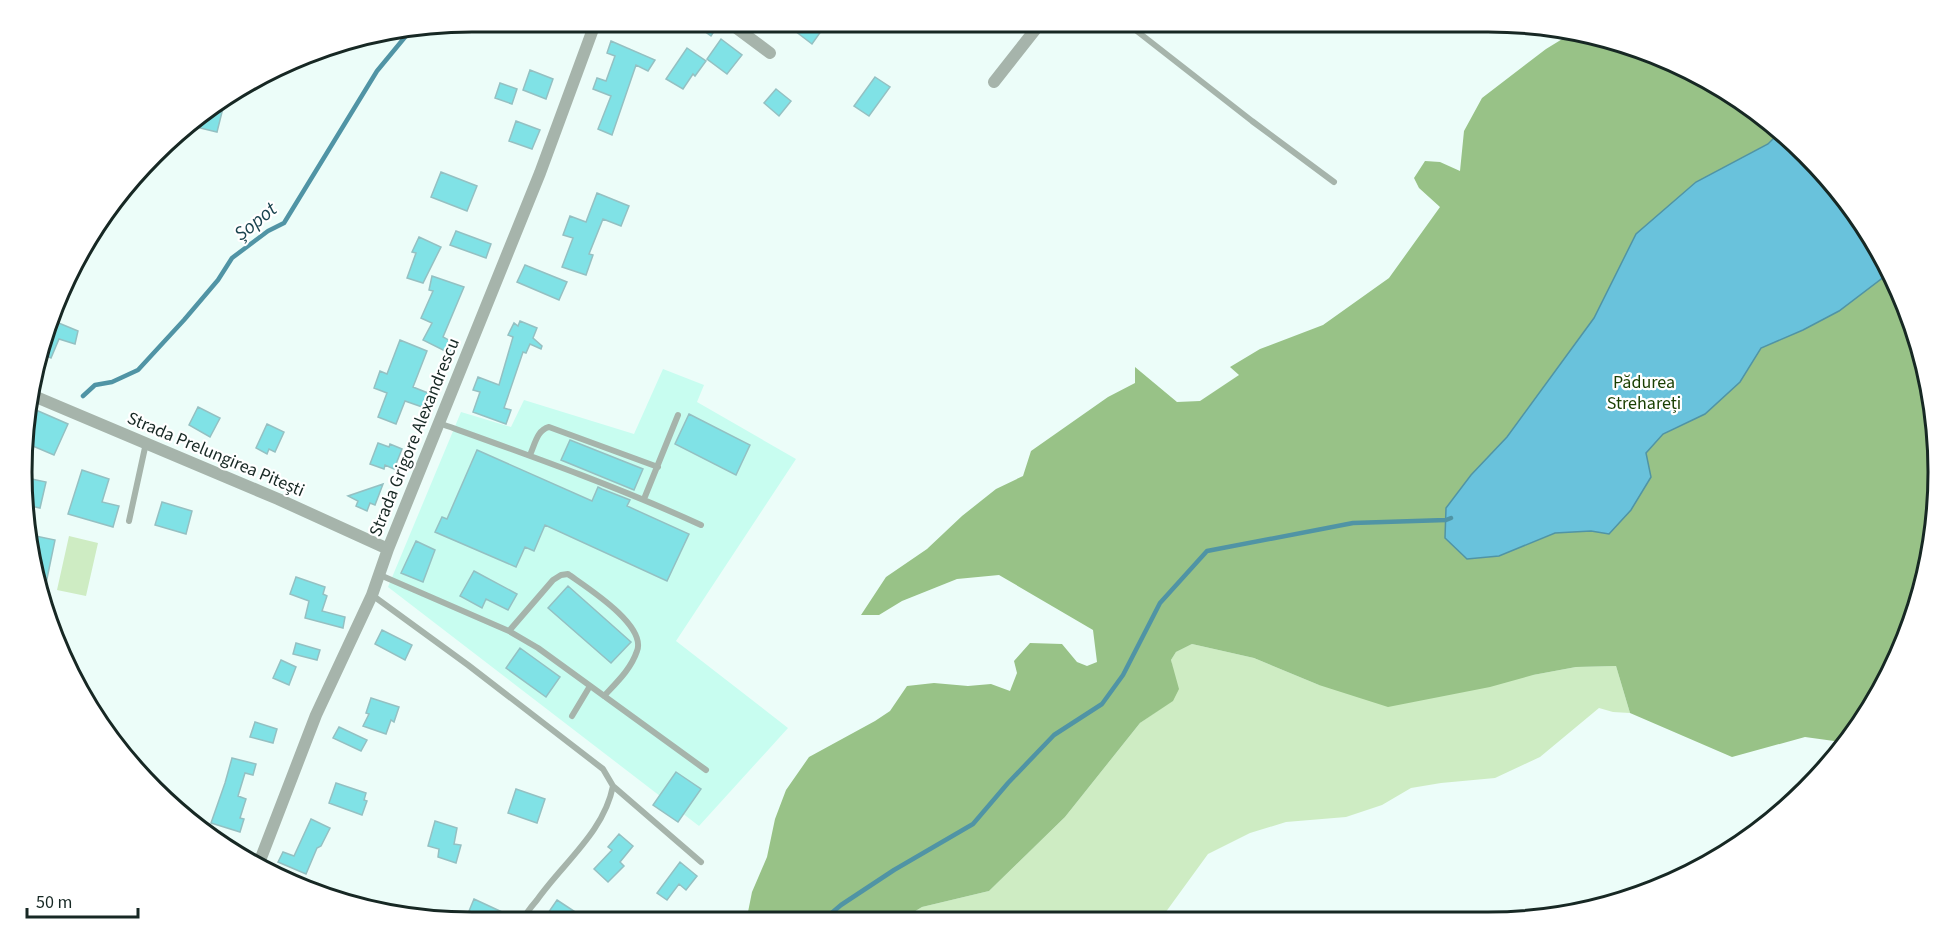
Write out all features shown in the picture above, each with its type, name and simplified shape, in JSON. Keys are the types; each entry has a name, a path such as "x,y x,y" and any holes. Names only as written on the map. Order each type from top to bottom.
{"street":[{"name":"Strada Grigore Alexandrescu","path":"261,858 316,715 372,595 388,549 540,173 592,32"},
{"path":"742,32 770,53"},
{"path":"994,82 1033,32"},
{"name":"Strada Prelungirea Pitești","path":"38,398 279,499 388,549"}],"lane":[{"path":"1138,32 1252,122 1335,182"},
{"path":"644,500 678,415"},
{"path":"439,423 530,455 701,525"},
{"path":"530,455 538,434 542,429 549,427 658,467"},
{"path":"129,521 146,443"},
{"path":"380,574 509,631 538,648 706,770"},
{"path":"509,631 553,580 568,574 612,606 636,634 638,649 625,674 604,696"},
{"path":"372,595 468,665 603,769 613,786 701,862"},
{"path":"572,716 590,686"},
{"path":"529,912 550,881 585,843 610,802 613,786"}],"shaded area":[{"path":"663,369 704,385 697,402 796,459 676,641 788,728 699,826 388,587 461,412 511,427 524,400 634,434"},
{"path":"69,536 98,543 86,596 57,590"},
{"path":"1192,644 1254,658 1319,685 1533,675 1576,667 1616,666 1630,713 1599,708 1540,757 1495,778 1411,788 1382,805 1346,817 1286,822 1250,833 1208,854 1166,912 914,912 922,907 989,891 1065,817 1140,723 1173,700 1171,660 1176,652"}],"green space":[{"name":"Pădurea Strehareți","path":"1563,38 1629,55 1682,77 1732,106 1777,141 1818,182 1853,227 1894,303 1912,358 1924,415 1928,472 1924,529 1912,586 1894,641 1868,692 1835,741 1805,737 1732,757 1630,713 1616,666 1576,667 1388,707 1319,685 1254,658 1192,644 1176,652 1171,660 1179,689 1173,701 1140,723 1065,817 989,891 922,907 914,912 748,912 752,892 767,857 775,819 786,790 809,757 890,711 907,686 934,683 968,686 991,684 1010,691 1017,673 1014,661 1030,643 1062,644 1077,662 1087,666 1097,662 1093,630 999,575 957,579 902,601 879,615 861,615 886,577 927,549 962,516 996,489 1023,476 1031,451 1108,397 1135,383 1135,367 1177,402 1200,401 1239,375 1230,367 1260,349 1323,325 1389,278 1440,207 1419,188 1414,178 1425,161 1440,162 1460,171 1464,131 1482,98"}],"water":[{"path":"1774,138 1818,182 1853,227 1882,278 1839,311 1761,348 1740,382 1705,414 1663,434 1646,453 1651,477 1631,510 1609,534 1591,531 1555,533 1499,556 1467,559 1445,538 1446,508 1471,475 1507,437 1594,318 1636,234 1696,182 1768,144"}],"building":[{"path":"796,32 821,32 812,44"},
{"path":"721,39 742,55 727,74 707,59"},
{"path":"611,41 655,60 648,71 636,65 612,135 598,129 611,96 593,89 597,78 606,81 615,56 607,53"},
{"path":"687,48 706,61 683,89 666,79"},
{"path":"530,70 553,79 546,99 523,90"},
{"path":"875,77 890,87 869,116 854,106"},
{"path":"500,83 517,89 512,104 495,98"},
{"path":"776,89 791,101 779,116 764,103"},
{"path":"223,109 217,132 200,128 201,126"},
{"path":"516,121 540,130 532,149 509,141"},
{"path":"441,172 477,186 467,211 431,197"},
{"path":"597,193 629,206 621,226 603,219 589,254 593,255 586,275 562,267 573,238 563,235 570,216 586,222"},
{"path":"456,231 491,244 486,258 450,245"},
{"path":"419,237 441,247 423,283 407,278 416,253 412,252"},
{"path":"525,265 567,282 559,300 517,282"},
{"path":"432,276 464,287 443,337 454,343 449,353 423,340 432,323 421,318 433,291 429,290"},
{"path":"520,321 537,328 533,338 542,346 541,349 530,344 526,353 523,352 504,408 511,410 506,424 473,412 480,392 473,390 478,377 499,385 513,337 508,335 514,323 518,326"},
{"path":"58,323 78,331 75,344 59,339 51,358 48,356"},
{"path":"400,340 427,351 413,387 433,395 428,409 405,401 396,424 378,417 387,393 374,388 380,371 387,374"},
{"path":"198,407 220,418 210,437 189,425"},
{"path":"36,410 68,424 54,455 32,446"},
{"path":"689,414 750,445 736,475 675,444"},
{"path":"267,424 284,432 275,452 269,449 267,454 256,448"},
{"path":"570,440 643,469 634,490 561,460"},
{"path":"378,443 389,447 390,444 402,449 394,469 385,465 384,469 370,464"},
{"path":"477,450 592,501 598,487 630,500 627,506 689,534 667,581 545,525 534,551 525,547 516,567 435,532 442,517 447,519"},
{"path":"82,470 109,479 102,502 119,506 113,527 68,514"},
{"path":"32,479 46,482 40,508 33,506"},
{"path":"383,484 375,505 370,503 367,511 356,506 358,501 348,496"},
{"path":"162,502 192,511 186,534 155,525"},
{"path":"36,536 55,540 46,583"},
{"path":"416,541 435,550 423,582 401,573"},
{"path":"474,571 517,594 508,610 486,599 482,608 460,596"},
{"path":"296,577 325,587 323,594 327,596 322,611 345,617 343,628 305,618 309,601 290,594"},
{"path":"568,586 631,642 611,663 548,608"},
{"path":"382,630 412,645 405,660 375,644"},
{"path":"296,643 320,650 317,660 293,654"},
{"path":"520,648 560,677 546,697 506,668"},
{"path":"281,660 296,667 289,685 273,678"},
{"path":"371,698 399,707 394,722 391,720 386,734 363,726 369,714 366,713"},
{"path":"255,722 277,729 273,743 250,737"},
{"path":"339,727 367,740 361,751 333,738"},
{"path":"232,758 256,764 253,775 245,773 238,796 246,799 240,818 244,819 240,832 211,823"},
{"path":"676,772 701,789 678,822 653,805"},
{"path":"336,783 366,793 364,800 367,801 362,815 329,803"},
{"path":"516,789 545,799 537,823 508,813"},
{"path":"311,819 330,828 321,846 317,848 306,874 278,862 283,852 294,856"},
{"path":"435,821 457,828 454,844 461,845 456,863 438,857 439,849 428,846"},
{"path":"619,834 633,846 620,862 624,866 608,882 594,869 612,850 608,847"},
{"path":"680,862 697,876 686,890 679,884 667,900 657,893"},
{"path":"474,899 502,912 471,912 469,911"},
{"path":"557,900 575,912 549,912"}],"waterway":[{"name":"Șopot","path":"83,396 95,385 112,382 138,370 218,280 232,258 268,231 284,223 377,71 405,37"},
{"path":"833,912 894,870 973,824 1054,735 1102,704 1123,675 1160,603 1207,551 1353,523 1451,518"}]}
